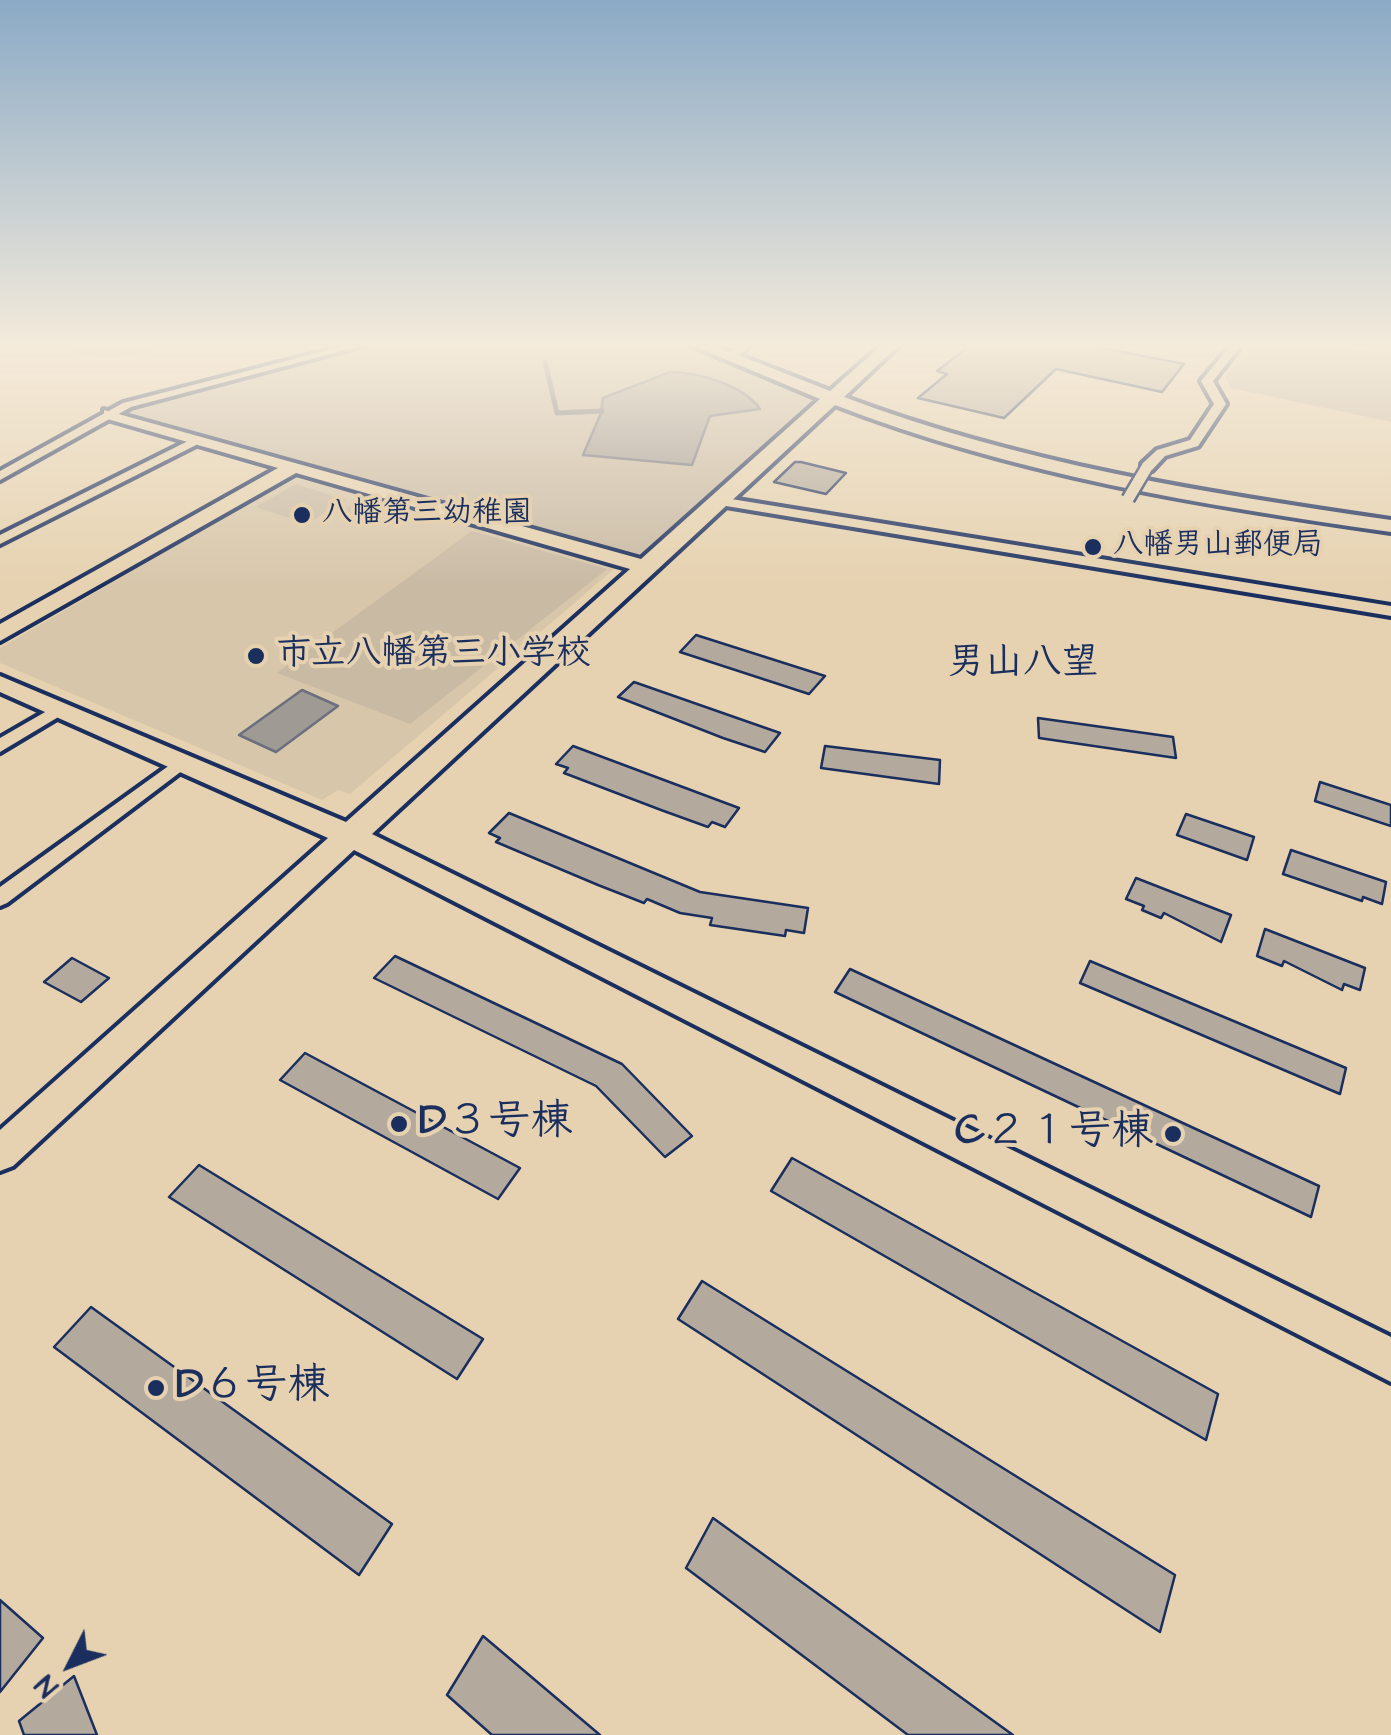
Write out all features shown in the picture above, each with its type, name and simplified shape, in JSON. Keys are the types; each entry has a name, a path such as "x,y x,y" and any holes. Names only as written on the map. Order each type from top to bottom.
{"street":[{"path":"0,476 91,425"},
{"path":"148,425 646,567"},
{"path":"0,1154 803,425"},
{"path":"908,425 1040,466 1176,494 1391,526"},
{"path":"1128,498 1147,466 1161,453 1194,443 1206,425"},
{"path":"0,540 200,440"},
{"path":"0,634 293,467"},
{"path":"720,501 1391,611"},
{"path":"0,682 351,836 1391,1360"},
{"path":"0,746 59,709"},
{"path":"0,898 181,763"}],"shaded area":[{"path":"163,425 789,425 647,553 630,556"},
{"path":"596,425 707,425 692,465 583,455"},
{"name":"市立八幡第三小学校","path":"297,475 619,565 350,794 338,790 322,800 0,663 0,648"},
{"path":"296,484 346,500 341,504 363,511 353,518 329,510 307,524 256,507"},
{"path":"472,531 607,569 410,724 277,673"},
{"path":"302,690 338,706 276,752 239,735"}],"building":[{"path":"795,462 846,473 826,494 774,482"},
{"path":"696,635 825,676 809,694 680,652"},
{"path":"634,682 780,733 765,752 723,738 618,697"},
{"path":"1038,718 1173,737 1176,758 1039,738"},
{"path":"573,746 739,808 725,827 712,822 708,827 661,810 564,773 568,768 556,764"},
{"path":"825,746 940,760 939,784 821,768"},
{"path":"1320,782 1391,805 1391,826 1315,801"},
{"path":"509,813 700,892 808,908 804,933 786,930 785,936 710,925 712,918 680,913 647,899 644,903 598,885 496,842 500,838 489,833"},
{"path":"1186,814 1254,837 1247,860 1177,835"},
{"path":"1291,850 1386,882 1382,904 1283,874"},
{"path":"1136,878 1231,915 1221,942 1164,913 1161,918 1142,910 1144,906 1126,899"},
{"path":"1265,929 1365,968 1360,990 1344,984 1342,990 1284,961 1282,966 1257,956"},
{"path":"395,956 622,1064 692,1136 665,1157 596,1086 374,978"},
{"path":"72,958 109,978 81,1002 44,982"},
{"path":"1090,961 1346,1068 1340,1094 1080,983"},
{"path":"850,969 1319,1186 1311,1217 835,992"},
{"name":"D３号棟","path":"305,1053 520,1168 498,1199 280,1080"},
{"path":"792,1158 1218,1394 1206,1440 771,1191"},
{"path":"199,1165 483,1339 457,1379 169,1197"},
{"path":"702,1281 1175,1575 1160,1632 678,1319"},
{"path":"91,1307 392,1524 359,1575 54,1347"},
{"path":"713,1518 1013,1735 908,1735 686,1568"},
{"path":"0,1600 43,1638 0,1692"},
{"path":"483,1636 600,1735 492,1735 447,1695"},
{"path":"74,1676 97,1735 24,1735 19,1721"}],"place":[{"name":"八幡第三幼稚園","path":"302,515"},
{"name":"八幡男山郵便局","path":"1093,547"},
{"name":"市立八幡第三小学校","path":"256,656"},
{"name":"D３号棟","path":"399,1124"},
{"name":"C２１号棟","path":"1173,1134"},
{"name":"D６号棟","path":"156,1388"}],"district":[{"name":"男山八望","path":"1023,665"}]}
